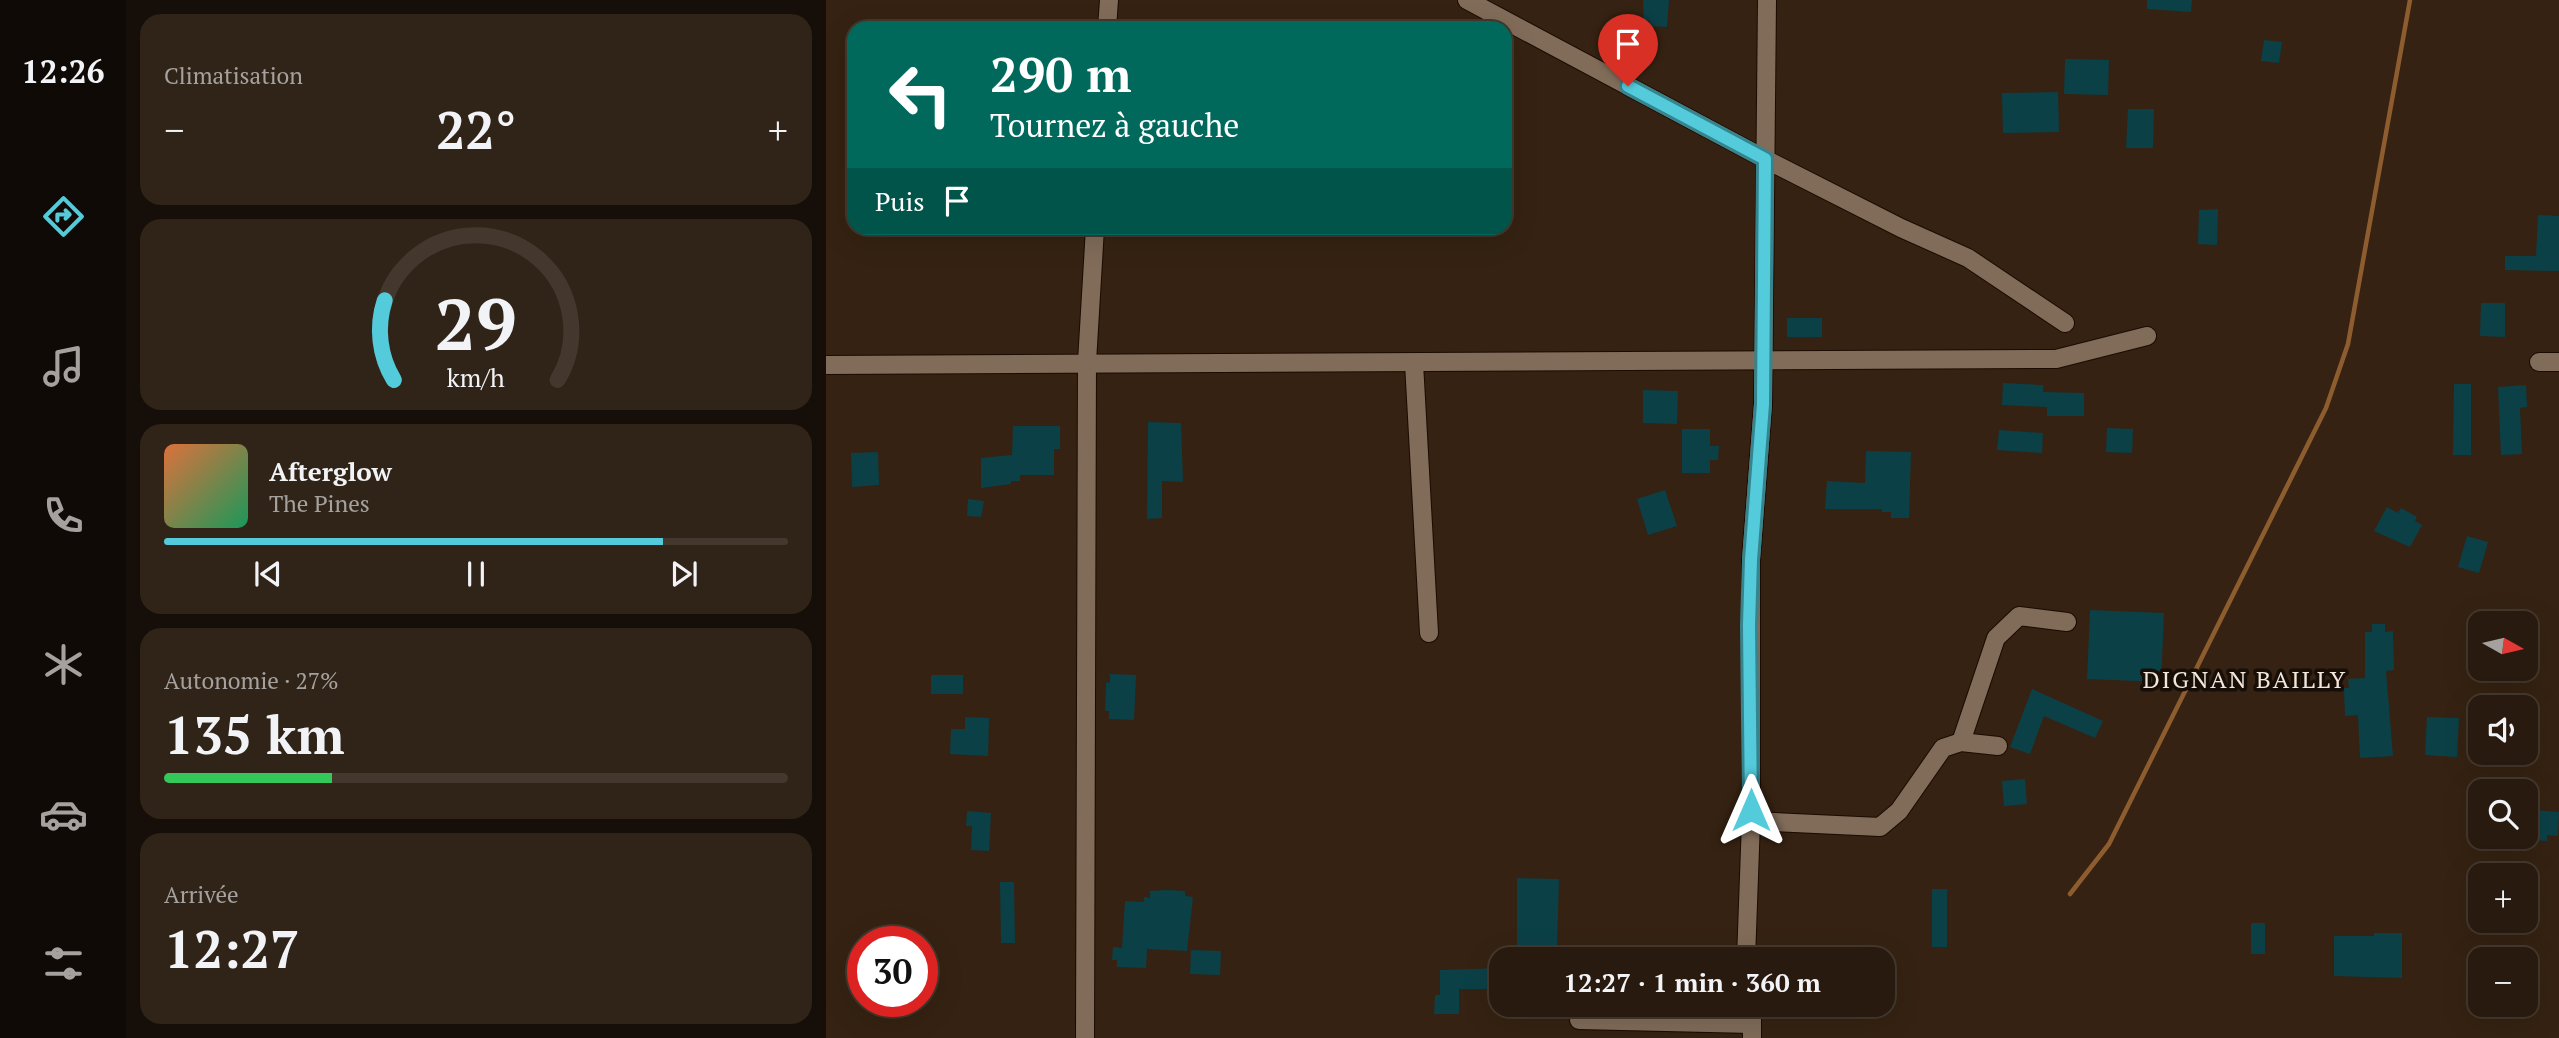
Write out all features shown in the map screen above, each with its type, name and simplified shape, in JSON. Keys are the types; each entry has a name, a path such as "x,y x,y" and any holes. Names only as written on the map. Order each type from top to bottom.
{"street":[{"path":"1108,21 1109,0"},
{"path":"1467,0 1506,21"},
{"path":"1746,947 1751,821 1750,573 1763,404 1766,0"},
{"path":"1512,24 1765,159 1901,228 1968,258 2065,323"},
{"path":"1085,1038 1087,362 1095,235"},
{"path":"826,365 2056,359 2147,336"},
{"path":"2539,362 2559,362"},
{"path":"1415,363 1429,633"},
{"path":"1961,742 1996,638 2019,616 2067,622"},
{"path":"1751,821 1880,827 1899,811 1942,748 1961,742 1998,746"},
{"path":"1579,1020 1752,1031"}],"building":[{"path":"1643,0 1669,0 1667,27 1650,26 1650,21 1644,21"},
{"path":"2147,0 2192,0 2191,12 2147,9"},
{"path":"2264,40 2282,42 2279,63 2261,61"},
{"path":"2065,59 2109,60 2108,95 2064,94"},
{"path":"2058,92 2059,132 2003,133 2002,93"},
{"path":"2128,109 2154,109 2153,148 2126,148"},
{"path":"2218,209 2217,245 2198,244 2199,210"},
{"path":"2538,215 2559,216 2559,271 2505,270 2505,256 2536,256"},
{"path":"2481,303 2505,303 2505,337 2480,336"},
{"path":"1787,318 1822,318 1822,337 1787,337"},
{"path":"2003,383 2043,385 2043,392 2084,393 2084,416 2047,416 2047,407 2002,405"},
{"path":"2454,384 2471,384 2471,455 2453,455"},
{"path":"2526,385 2527,407 2520,408 2522,454 2501,455 2498,387"},
{"path":"1643,390 1678,391 1677,424 1643,423"},
{"path":"1148,422 1181,423 1183,482 1162,481 1162,518 1147,519"},
{"path":"1013,426 1060,426 1060,449 1054,449 1054,475 1020,475 1020,481 1011,481 1011,484 981,488 981,458 1012,455"},
{"path":"2107,428 2133,429 2132,453 2106,452"},
{"path":"1682,429 1710,429 1710,446 1719,446 1718,460 1710,460 1710,473 1682,473"},
{"path":"1999,430 2043,433 2042,453 1997,450"},
{"path":"1866,451 1911,452 1909,518 1891,518 1891,512 1882,512 1882,509 1825,509 1827,481 1865,483"},
{"path":"878,452 879,485 852,487 851,453"},
{"path":"1665,490 1677,526 1648,535 1637,499"},
{"path":"968,499 984,501 981,517 967,516"},
{"path":"2387,507 2398,513 2401,508 2417,517 2415,521 2422,525 2410,547 2374,531"},
{"path":"2467,536 2488,542 2479,573 2458,567"},
{"path":"2090,610 2164,613 2161,682 2087,679"},
{"path":"2372,624 2385,624 2385,632 2393,631 2394,670 2386,671 2393,756 2360,758 2358,715 2345,716 2344,688 2349,688 2348,679 2365,678 2365,632 2372,632"},
{"path":"1110,674 1136,675 1134,720 1109,719 1109,711 1105,711 1106,682 1110,683"},
{"path":"931,675 963,675 963,694 931,694"},
{"path":"2032,689 2103,721 2095,738 2044,716 2030,754 2010,747"},
{"path":"965,717 989,718 988,756 950,754 951,729 965,729"},
{"path":"2427,717 2459,718 2457,757 2425,755"},
{"path":"2025,779 2027,804 2004,806 2002,781"},
{"path":"2538,810 2559,812 2558,836 2547,835 2547,841 2538,840"},
{"path":"967,811 991,813 989,851 971,850 972,826 966,826"},
{"path":"1517,878 1559,879 1557,947 1517,947"},
{"path":"1000,882 1014,882 1015,943 1001,943"},
{"path":"1932,889 1947,889 1947,947 1932,947"},
{"path":"1150,891 1185,891 1185,896 1193,897 1187,951 1147,949 1146,968 1117,967 1117,960 1112,960 1113,947 1122,948 1125,901 1144,902 1144,897 1150,898"},
{"path":"2251,923 2265,923 2265,954 2251,954"},
{"path":"2374,933 2402,933 2402,978 2334,976 2334,936 2374,936"},
{"path":"1191,950 1221,951 1220,975 1190,974"},
{"path":"1489,968 1489,989 1459,989 1459,1014 1434,1014 1435,995 1440,995 1440,970"}],"waterway":[{"path":"2070,894 2109,844 2326,408 2348,344 2410,0"}],"district":[{"name":"DIGNAN BAILLY","path":"2245,679"}],"route":[{"path":"1628,86 1765,159 1763,404 1751,560 1749,625 1751,810"}]}
